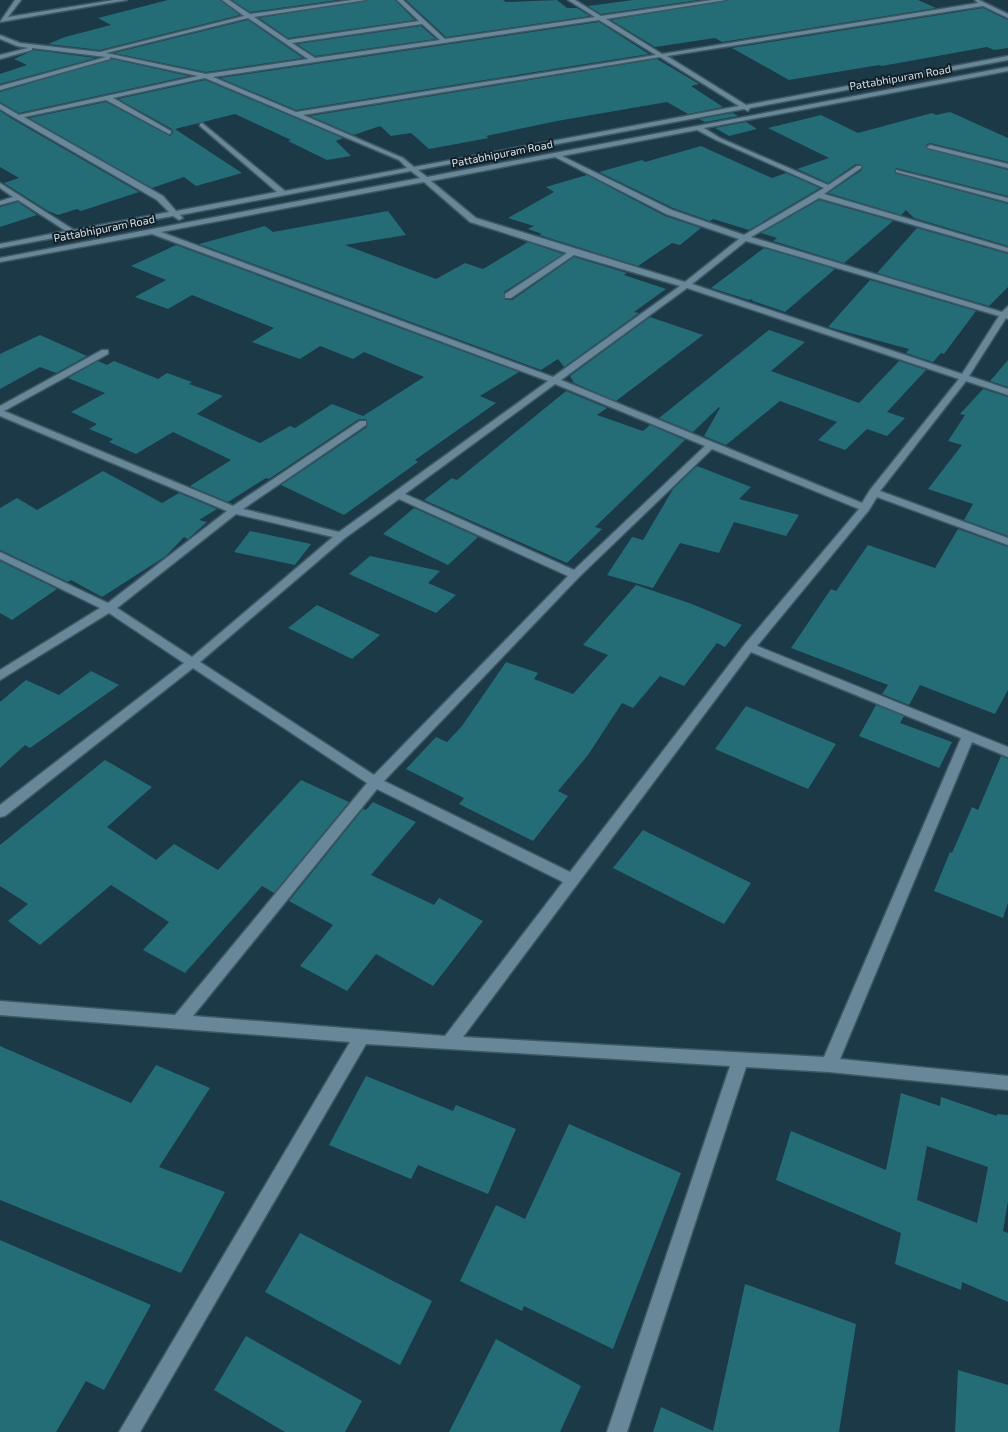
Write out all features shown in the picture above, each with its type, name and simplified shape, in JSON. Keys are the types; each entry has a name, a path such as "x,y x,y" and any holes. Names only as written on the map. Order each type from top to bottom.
{"street":[{"path":"3,21 18,0"},
{"path":"3,21 124,0"},
{"path":"225,0 315,61"},
{"path":"94,54 249,16 362,0"},
{"path":"400,0 444,41"},
{"path":"571,0 662,54 758,115"},
{"path":"16,117 206,76 723,0"},
{"path":"296,114 991,0"},
{"path":"979,2 1008,16"},
{"path":"286,42 423,22"},
{"path":"0,37 19,45 116,56 206,76 401,160 474,220 573,252 686,285 963,379 1008,392"},
{"path":"0,57 38,47"},
{"path":"0,88 116,56"},
{"name":"Pattabhipuram Road","path":"0,246 1008,58"},
{"name":"Pattabhipuram Road","path":"0,260 150,230 1008,69"},
{"path":"106,97 169,132"},
{"path":"0,106 16,117 160,198 184,225"},
{"path":"202,125 284,194"},
{"path":"697,127 718,139 828,188"},
{"path":"930,147 1008,166"},
{"path":"449,1043 571,879 749,647 865,508 874,492 963,379 1006,313 745,238 669,212 556,155"},
{"path":"0,812 193,662 341,536 686,285 745,238 818,195 859,167"},
{"path":"898,170 1008,200"},
{"path":"0,185 72,232"},
{"path":"818,195 1008,250"},
{"path":"0,203 20,197"},
{"path":"142,219 150,230 555,381 865,508"},
{"path":"508,296 573,252"},
{"path":"0,411 105,352"},
{"path":"0,411 234,510 341,536"},
{"path":"0,676 109,608 234,510 363,424"},
{"path":"180,1020 375,782 575,575 711,445"},
{"path":"874,492 1008,542"},
{"path":"399,495 575,575"},
{"path":"0,555 109,608 375,782 571,879"},
{"path":"749,647 1008,752"},
{"path":"829,1065 968,737"},
{"path":"0,1008 180,1020 449,1043 829,1065 1008,1083"},
{"path":"129,1432 362,1036"},
{"path":"617,1432 741,1059"}],"building":[{"path":"168,0 220,0 240,15 100,50 48,44 65,37 111,25 98,18"},
{"path":"232,0 338,0 250,12"},
{"path":"368,0 395,0 415,20 288,38 259,18"},
{"path":"406,0 503,0 506,2 557,0 567,8 577,8 590,16 446,37"},
{"path":"633,0 699,0 601,14 588,6"},
{"path":"728,0 918,0 936,8 722,42 715,38 655,47 611,20"},
{"path":"983,8 1008,20 1008,48 994,50 987,47 789,80 732,48"},
{"path":"248,20 303,58 206,72 114,53"},
{"path":"599,22 649,54 296,110 220,78"},
{"path":"421,26 436,39 315,56 297,44"},
{"path":"34,50 96,58 0,84 0,74 27,65 14,59"},
{"path":"112,59 189,76 19,113 0,102 0,92"},
{"path":"657,59 699,84 691,86 723,107 688,114 667,102 557,121 486,136 489,138 429,149 411,133 391,136 380,126 354,135 310,116"},
{"path":"205,80 343,138 336,141 351,156 327,160 288,141 291,140 235,114 175,129 242,173 196,186 184,177 152,188 29,118 106,102 170,136 173,133 172,129 118,99"},
{"path":"0,111 139,192 81,211 77,209 58,215 48,211 4,183 19,178 0,167"},
{"path":"950,112 1008,138 1008,162 930,143 926,145 926,148 1008,170 1008,196 896,168 895,173 1008,204 1008,246 914,218 906,210 901,215 828,193 862,170 862,165 856,164 828,183 797,169 829,158 768,128 821,115 858,133 932,113 936,115"},
{"path":"733,113 738,116 705,122 699,119"},
{"path":"746,122 757,129 729,136 715,128"},
{"path":"701,146 772,178 786,173 820,188 749,230 713,219 710,221 673,208 599,172 642,160 645,162"},
{"path":"587,175 665,216 701,228 680,245 672,243 638,266 539,235 542,234 528,229 534,226 508,218 554,192 546,187"},
{"path":"819,200 893,221 844,263 773,241 777,238 761,233"},
{"path":"18,202 37,215 0,227 0,207"},
{"path":"388,211 406,235 345,245 436,279 465,263 483,269 528,242 563,254 504,292 505,300 512,300 574,257 627,273 624,275 666,289 634,312 639,313 564,367 558,359 541,370 199,244 265,226 273,232"},
{"path":"917,228 1008,254 1008,287 989,306 877,273"},
{"path":"176,245 519,372 480,396 496,403 415,460 418,462 344,515 281,485 367,427 366,419 359,419 269,479 266,478 228,502 190,486 231,460 173,432 136,454 109,442 113,439 89,429 97,424 71,412 105,393 68,378 98,361 107,365 114,361 158,379 167,373 192,382 189,384 223,396 197,414 260,443 290,426 295,428 332,404 363,416 424,377 364,352 353,359 320,346 300,359 252,342 274,328 192,295 168,309 135,297 166,280 131,266"},
{"path":"764,248 835,269 785,312 751,299 711,288"},
{"path":"870,280 976,311 944,354 941,353 933,362 906,353 909,349 828,327"},
{"path":"650,317 703,335 616,401 574,383 570,376"},
{"path":"769,330 805,342 771,371 859,403 899,361 926,370 887,412 905,418 887,436 867,429 845,450 818,440 837,422 780,401 726,445 704,436 719,407 693,432 659,418"},
{"path":"40,335 87,356 56,373 40,367 0,389 0,354"},
{"path":"1008,360 1008,387 990,381"},
{"path":"983,389 1008,397 1008,536 964,520 973,504 928,489 962,445 948,441 965,415 960,414"},
{"path":"566,391 607,408 597,415 643,431 650,425 685,440 595,527 602,529 567,563 424,500 452,478 457,480"},
{"path":"697,466 751,487 739,499 799,515 786,536 734,522 719,553 680,543 653,588 607,575 632,537 643,540 673,489"},
{"path":"103,471 162,503 179,493 217,509 199,520 207,522 188,539 184,537 166,556 102,597 71,580 68,582 0,550 0,508 17,498 37,510"},
{"path":"414,508 478,537 448,565 383,534"},
{"path":"958,529 1008,547 1008,690 995,714 920,685 909,705 882,694 888,685 791,648 831,589 836,591 868,545 935,568"},
{"path":"250,531 311,544 295,565 234,552"},
{"path":"370,556 440,571 428,583 456,595 436,613 349,574"},
{"path":"0,561 57,589 12,620 0,613"},
{"path":"636,585 692,604 742,625 725,647 717,643 684,686 660,676 633,708 622,703 588,755 558,791 568,796 533,841 459,804 464,798 406,769 436,737 447,742 462,726 506,662 538,673 534,679 573,694 608,655 583,645"},
{"path":"317,605 380,635 352,659 288,628"},
{"path":"91,671 119,685 30,748 25,745 0,768 0,702 26,680 59,695"},
{"path":"876,705 904,716 900,723 952,742 939,768 859,736"},
{"path":"746,706 836,744 808,789 715,749"},
{"path":"1001,756 1008,759 1008,903 1003,918 934,891 972,807 978,810"},
{"path":"105,760 152,787 107,827 156,860 174,844 218,870 301,780 349,802 274,893 262,886 185,973 143,950 169,922 111,885 40,945 8,921 28,904 0,886 0,845"},
{"path":"373,802 416,822 371,875 434,905 439,898 483,921 433,986 376,954 347,991 300,966 333,925 289,901 363,809 366,810"},
{"path":"643,830 751,883 724,924 613,868"},
{"path":"0,1046 131,1103 156,1065 210,1088 159,1167 225,1192 181,1273 0,1200"},
{"path":"366,1076 453,1111 456,1105 516,1129 488,1194 418,1165 411,1179 329,1145"},
{"path":"901,1093 940,1106 941,1097 997,1116 997,1114 1008,1115 1008,1201 1003,1231 1008,1233 1008,1302 962,1282 961,1290 895,1264 901,1233 776,1180 791,1131 886,1170","holes":["927,1146 988,1167 977,1223 917,1200"]},
{"path":"569,1124 681,1173 613,1349 524,1306 522,1311 460,1281 496,1205 525,1219"},
{"path":"300,1233 432,1301 400,1365 265,1292"},
{"path":"0,1240 151,1305 104,1390 86,1381 56,1432 0,1432"},
{"path":"745,1284 856,1324 839,1432 653,1432 661,1407 713,1431"},
{"path":"246,1336 362,1401 345,1432 285,1432 214,1390"},
{"path":"496,1339 581,1386 560,1432 449,1432"},
{"path":"958,1370 1008,1385 1008,1432 955,1432"}]}
